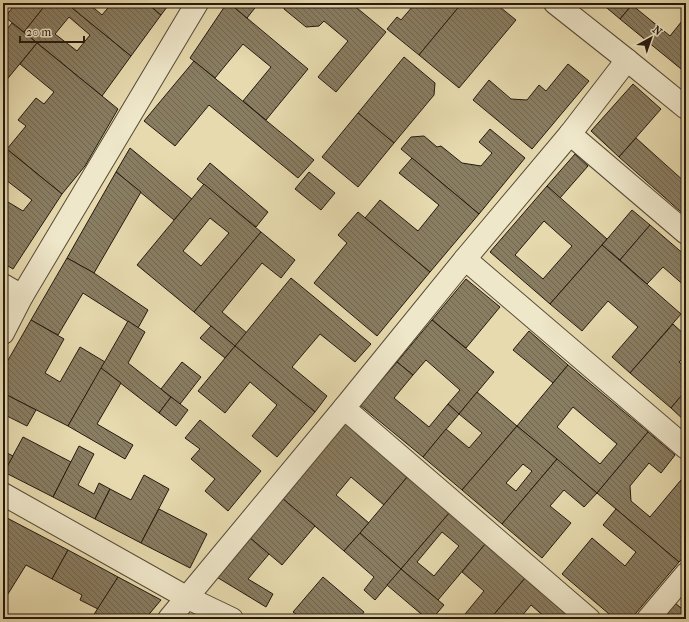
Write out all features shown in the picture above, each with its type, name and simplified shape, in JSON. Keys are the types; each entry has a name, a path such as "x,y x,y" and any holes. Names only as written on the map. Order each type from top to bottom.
{"street":[{"path":"3,333 22,296 197,3"},
{"path":"556,3 686,108"},
{"path":"169,619 570,134 627,60"},
{"path":"570,134 686,233"},
{"path":"466,259 686,448"},
{"path":"3,286 22,296"},
{"path":"344,408 589,619"},
{"path":"3,494 186,597 232,619"},
{"path":"648,619 686,574"}],"building":[{"path":"16,3 47,3 24,32 5,17"},
{"path":"47,3 66,3 131,56 102,96 24,32","holes":["69,17 90,35 77,51 55,34"]},
{"path":"66,3 88,3 102,15 112,3 147,3 161,15 131,56"},
{"path":"147,3 170,3 161,15"},
{"path":"227,3 229,3 308,69 266,120 243,101 271,67 243,44 215,78 190,58"},
{"path":"229,3 257,3 258,4 247,18"},
{"path":"284,3 351,3 386,32 336,92 318,77 348,41 324,21 319,26 306,27 284,9"},
{"path":"409,3 462,3 419,55 387,29 397,17 401,20 413,6"},
{"path":"462,3 495,3 516,20 459,88 419,55"},
{"path":"601,3 629,3 632,5 620,19"},
{"path":"632,5 670,36 686,16 686,73 620,19"},
{"path":"12,23 37,43 3,83 3,34"},
{"path":"37,43 118,109 85,166 62,194 7,149 26,126 18,120 36,98 44,104 54,92 20,64"},
{"path":"404,57 435,83 434,95 394,143 358,113"},
{"path":"194,61 314,160 298,178 209,105 175,146 144,121"},
{"path":"568,64 589,81 532,149 473,100 489,80 511,99 527,100 539,85 546,91"},
{"path":"633,84 661,109 619,157 591,131"},
{"path":"358,113 394,143 358,187 322,157"},
{"path":"490,129 525,158 479,214 401,149 411,137 424,136 437,147 441,146 462,163 481,166 492,153 479,142"},
{"path":"636,138 686,183 686,206 681,212 619,157"},
{"path":"3,146 62,194 13,269 3,263 3,199 23,211 32,200 6,180 3,185"},
{"path":"130,148 192,199 174,220 116,172"},
{"path":"575,154 588,166 560,198 547,186"},
{"path":"412,158 479,214 430,272 365,218 380,200 418,231 439,205 399,173"},
{"path":"210,163 268,212 256,227 197,179"},
{"path":"116,172 141,192 94,273 67,258"},
{"path":"309,172 335,193 321,210 295,189"},
{"path":"204,184 261,232 194,312 137,265","holes":["210,218 229,233 201,266 183,251"]},
{"path":"547,186 607,239 550,304 490,252","holes":["544,221 572,246 543,279 515,255"]},
{"path":"632,210 650,225 620,260 602,245"},
{"path":"358,212 430,272 377,336 314,283 347,243 338,235"},
{"path":"650,225 686,256 686,287 663,267 647,284 620,260"},
{"path":"261,232 295,260 281,278 262,263 222,312 247,333 235,346 194,312"},
{"path":"602,245 681,314 630,373 612,357 638,327 608,301 582,331 550,304"},
{"path":"67,258 94,273 148,310 138,328 83,293 58,335 31,320"},
{"path":"291,278 371,344 355,362 320,334 292,367 327,396 315,412 235,346"},
{"path":"466,279 500,307 466,348 432,320"},
{"path":"31,320 64,339 45,373 60,382 80,347 105,362 68,426 3,393 3,369"},
{"path":"432,320 494,372 459,414 448,404 460,390 426,360 413,375 397,362"},
{"path":"128,321 145,332 128,363 171,397 159,413 101,368"},
{"path":"673,324 686,336 686,355 679,362 686,369 686,390 671,408 630,373"},
{"path":"211,326 235,346 225,358 200,338"},
{"path":"529,331 568,365 553,383 513,350"},
{"path":"235,346 315,412 277,457 252,436 277,405 250,382 225,413 198,391"},
{"path":"182,362 201,377 180,404 161,389"},
{"path":"397,362 413,375 394,398 429,427 448,404 459,414 423,457 360,405"},
{"path":"568,365 648,432 597,493 517,426","holes":["573,407 617,444 600,464 557,427"]},
{"path":"101,368 121,383 97,424 133,445 125,459 68,426"},
{"path":"686,390 686,422 671,408"},
{"path":"477,392 517,426 462,490 423,457 446,429 469,448 482,433 459,414"},
{"path":"3,393 36,410 27,426 3,414"},
{"path":"171,397 188,410 176,426 159,413"},
{"path":"200,420 261,471 228,511 205,491 215,479 191,459 200,449 185,438"},
{"path":"345,423 408,476 384,505 351,477 336,495 369,523 344,551 282,498"},
{"path":"517,426 557,459 502,524 462,490","holes":["523,464 532,471 516,491 506,483"]},
{"path":"648,432 675,455 661,473 649,463 630,486 631,501 650,517 686,474 686,554 679,562 597,493"},
{"path":"23,437 71,462 53,497 4,472"},
{"path":"79,446 94,454 78,485 94,494 99,483 110,489 95,519 53,497"},
{"path":"3,451 13,456 4,472 3,471"},
{"path":"557,459 597,493 584,507 564,490 550,506 571,523 542,558 502,524"},
{"path":"144,475 169,489 141,543 95,519 110,489 131,500"},
{"path":"408,476 450,512 401,569 360,533"},
{"path":"282,498 315,526 282,565 249,537"},
{"path":"159,509 207,534 190,568 141,543"},
{"path":"616,509 679,562 631,619 615,619 562,574 592,538 625,566 636,552 603,525"},
{"path":"450,512 486,543 438,600 401,569","holes":["442,532 459,546 434,576 417,562"]},
{"path":"7,518 68,550 52,579 26,565 3,602 3,525"},
{"path":"360,533 401,569 375,600 364,590 374,577 344,551"},
{"path":"249,537 269,554 248,579 273,594 266,607 215,576"},
{"path":"486,543 526,577 490,619 461,619 484,591 462,572"},
{"path":"68,550 118,577 98,609 80,600 82,595 52,579"},
{"path":"401,569 444,605 432,619 427,619 387,585"},
{"path":"118,577 161,600 145,619 91,619"},
{"path":"323,577 364,612 359,619 303,619 293,612"},
{"path":"526,577 570,614 565,619 547,619 531,605 521,619 490,619"},
{"path":"675,603 686,612 686,619 661,619"}]}
